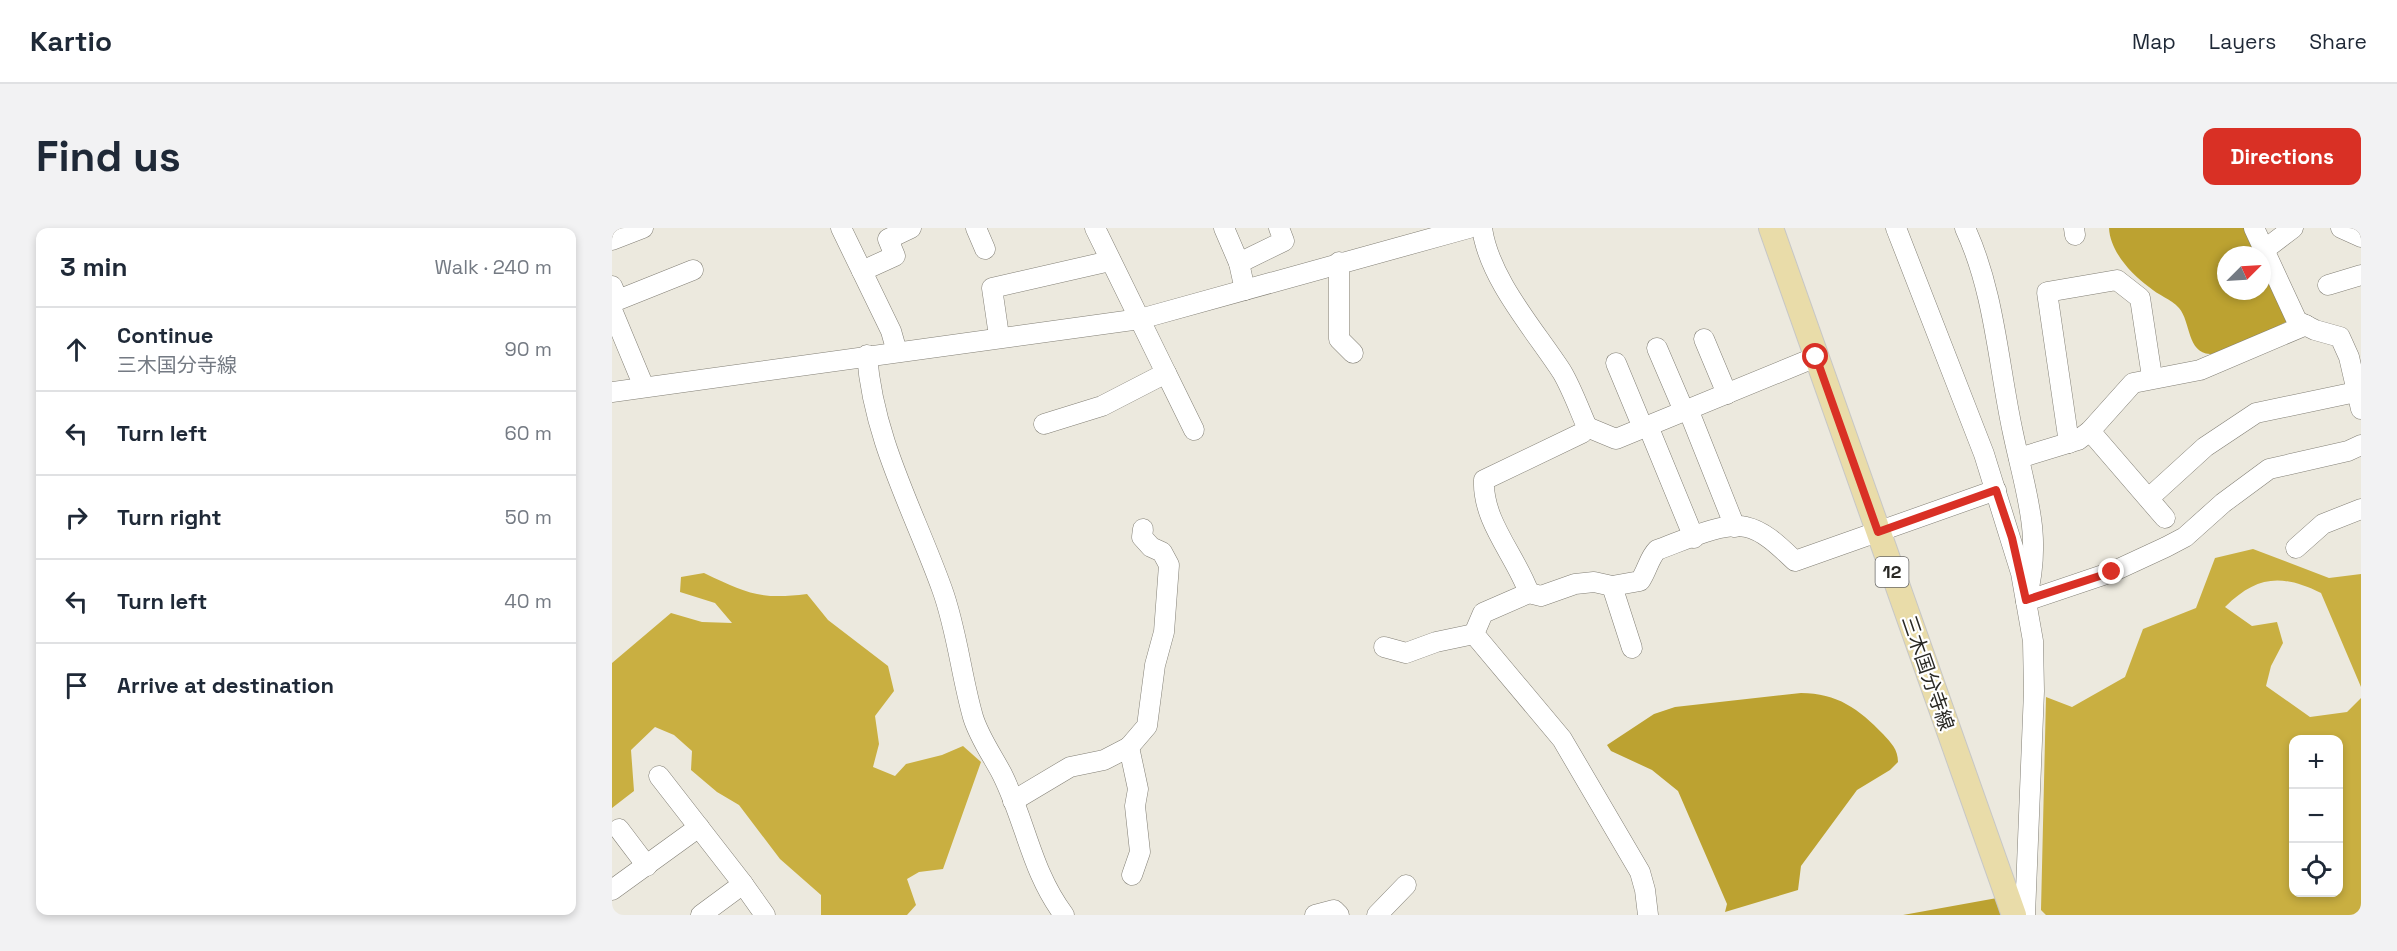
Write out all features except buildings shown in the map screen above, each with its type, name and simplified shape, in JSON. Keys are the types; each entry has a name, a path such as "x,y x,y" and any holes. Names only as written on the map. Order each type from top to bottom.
{"main road":[{"name":"三木国分寺線","path":"1771,228 2014,915"}],"street":[{"path":"612,240 643,228"},
{"path":"841,228 891,331 897,352"},
{"path":"862,271 895,256 886,233 910,228"},
{"path":"976,228 985,249"},
{"path":"1095,228 1194,430"},
{"path":"1224,228 1239,263 1245,290"},
{"path":"1239,263 1284,241 1279,228"},
{"path":"612,392 999,336 1140,319 1339,262 1469,228"},
{"path":"1482,228 1485,246 1517,308 1563,375 1587,427 1616,439 1816,357"},
{"path":"1896,228 1996,490 2012,538 2026,600 2032,641 2034,691 2025,915"},
{"path":"1965,228 1982,266 2027,491 2035,557 2026,600"},
{"path":"2253,228 2262,246"},
{"path":"2269,246 2293,228"},
{"path":"2341,228 2361,237"},
{"path":"999,336 992,288 1110,261"},
{"path":"1339,262 1339,339 1353,353"},
{"path":"2148,498 2205,447 2256,413 2359,400 2355,357 2340,337 2296,321 2271,266"},
{"path":"612,286 618,300 693,270"},
{"path":"2328,285 2361,275"},
{"path":"2069,443 2047,292 2117,280 2140,298 2152,377"},
{"path":"612,310 644,387"},
{"path":"2019,458 2069,443 2090,431 2133,383 2152,377 2199,370 2306,325"},
{"path":"1704,339 1727,394"},
{"path":"1658,348 1735,527"},
{"path":"867,355 868,374 886,453 943,590 955,631 973,719 1013,801 1047,892 1064,915"},
{"path":"1616,363 1694,538"},
{"path":"1044,424 1102,406 1166,374"},
{"path":"1529,593 1524,579 1511,560 1484,496 1484,480 1582,433 1587,427"},
{"path":"2090,431 2165,518"},
{"path":"2026,600 2112,572 2185,537 2223,503 2269,469 2348,452 2361,445"},
{"path":"1474,634 1483,613 1529,593 1541,596 1575,584 1594,582 1612,586 1640,581 1648,569 1651,556 1657,550 1725,527 1746,527 1773,540 1795,561 1996,490"},
{"path":"2296,548 2323,524 2361,508"},
{"path":"1013,801 1070,767 1104,760 1129,747 1147,726 1155,665 1164,632 1169,566 1162,552 1151,547 1142,537 1143,529"},
{"path":"1612,586 1632,648"},
{"path":"1384,647 1406,653 1436,642 1474,634"},
{"path":"1474,634 1562,739 1640,872 1648,915"},
{"path":"1129,747 1138,789 1135,806 1140,852 1132,875"},
{"path":"658,776 765,915"},
{"path":"612,890 699,827"},
{"path":"619,829 647,866"},
{"path":"701,915 743,884"},
{"path":"1377,915 1406,885"},
{"path":"1315,915 1334,910 1339,915"}],"shaded area":[{"path":"2109,228 2248,228 2256,246 2217,246 2217,300 2271,300 2271,279 2290,320 2226,350 2210,354 2203,352 2193,343 2179,308 2142,282 2129,269 2117,253"},
{"path":"2253,549 2329,578 2361,574 2361,687 2321,593 2294,583 2270,581 2259,583 2248,589 2225,607 2252,626 2277,622 2283,643 2271,666 2266,686 2310,717 2347,712 2361,698 2361,915 2046,915 2041,910 2046,697 2072,707 2125,677 2143,629 2196,608 2215,558"},
{"path":"704,573 731,586 754,593 777,596 807,594 828,620 888,666 894,691 875,716 879,744 873,767 895,776 906,764 942,755 963,746 981,762 943,869 919,872 907,879 916,905 907,915 821,915 821,895 780,859 739,805 717,792 691,770 692,751 674,735 655,727 631,750 634,791 612,808 612,663 671,613 702,622 732,623 715,603 680,592 681,577"},
{"path":"1801,693 1836,699 1856,710 1891,743 1897,753 1898,762 1890,770 1857,790 1801,866 1798,890 1725,912 1727,904 1678,791 1652,770 1611,751 1607,745 1654,714 1675,707"},
{"path":"1997,898 2003,915 1903,915"}],"route":[{"path":"1816,357 1878,532 1996,490 2012,538 2026,600 2112,572"}]}
